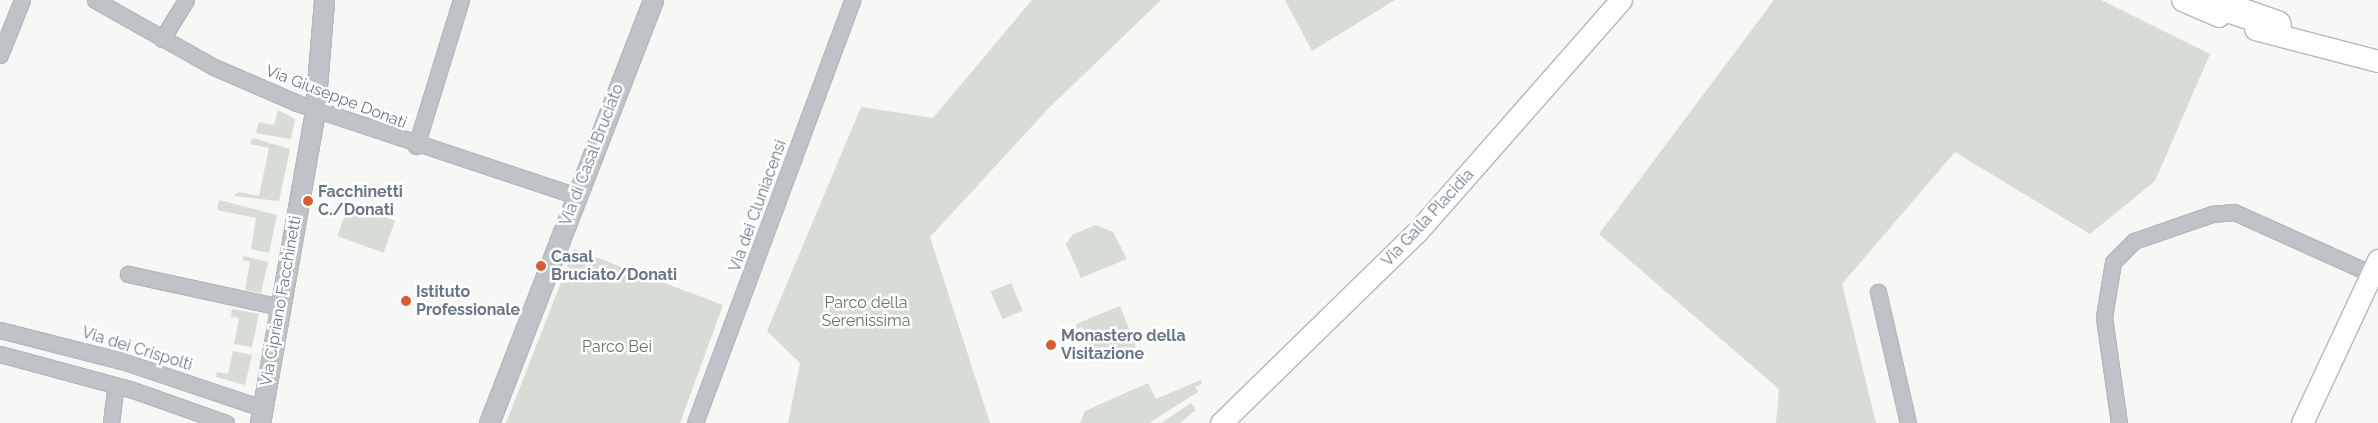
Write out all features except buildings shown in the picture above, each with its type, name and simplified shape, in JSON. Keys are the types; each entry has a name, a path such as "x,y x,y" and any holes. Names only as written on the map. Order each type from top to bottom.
{"highway":[{"path":"2205,0 2276,25"},
{"path":"2229,0 2276,25"}],"main road":[{"name":"Via Galla Placidia","path":"1221,423 1418,232 1621,0"},
{"path":"2182,0 2294,42 2378,60"},
{"path":"2276,25 2378,49"},
{"path":"2302,423 2375,267"}],"street":[{"path":"0,55 22,0"},
{"path":"162,38 186,0"},
{"name":"Via Cipriano Facchinetti","path":"261,416 315,110 324,0"},
{"path":"416,146 461,0"},
{"name":"Via di Casal Bruciato","path":"489,423 653,0"},
{"name":"Via dei Cluniacensi","path":"695,423 852,0"},
{"name":"Via Giuseppe Donati","path":"103,2 214,68 315,110 416,146 576,196"},
{"path":"2119,423 2104,318 2113,262 2134,241 2212,214 2234,212 2375,267"},
{"path":"128,274 280,307"},
{"path":"1878,292 1908,423"},
{"name":"Via dei Crispolti","path":"0,330 122,361 261,416"},
{"path":"0,354 116,385 226,423"},
{"path":"111,423 116,385"}],"green space":[{"name":"Parco della Serenissima","path":"1032,0 1161,0 1049,108 930,237 990,423 788,423 800,363 767,331 861,107 933,118"},
{"path":"1285,0 1395,0 1312,51"},
{"path":"1774,0 2101,0 2210,54 2155,181 2090,234 1955,152 1842,284 1876,423 1776,423 1779,389 1599,234"},
{"path":"278,110 295,119 291,139 256,133 259,122 274,125"},
{"path":"252,138 290,149 279,201 233,196 239,192 259,196 269,148 250,144"},
{"path":"219,200 277,215 269,253 251,249 256,218 217,210"},
{"path":"349,204 395,221 383,253 337,236"},
{"path":"1095,225 1113,232 1127,259 1081,278 1066,244 1072,235"},
{"name":"Parco Bei","path":"574,249 723,305 680,423 506,423"},
{"path":"243,256 268,262 261,293 245,290 250,262 243,260"},
{"path":"1011,283 1023,311 1002,319 991,292"},
{"path":"1120,306 1136,347 1096,362 1082,327 1077,329 1076,324"},
{"path":"232,309 259,314 252,347 234,344 239,318 231,317"},
{"path":"233,351 252,355 245,385 216,377 217,372 228,374"},
{"path":"1201,380 1202,384 1195,387 1198,392 1149,423 1080,423 1085,411 1148,383 1156,399"},
{"path":"1191,403 1196,410 1180,423 1161,423"}],"place":[{"name":"Facchinetti C./Donati","path":"308,201"},
{"name":"Casal Bruciato/Donati","path":"541,266"},
{"name":"Istituto Professionale","path":"406,301"},
{"name":"Monastero della Visitazione","path":"1051,345"}]}
